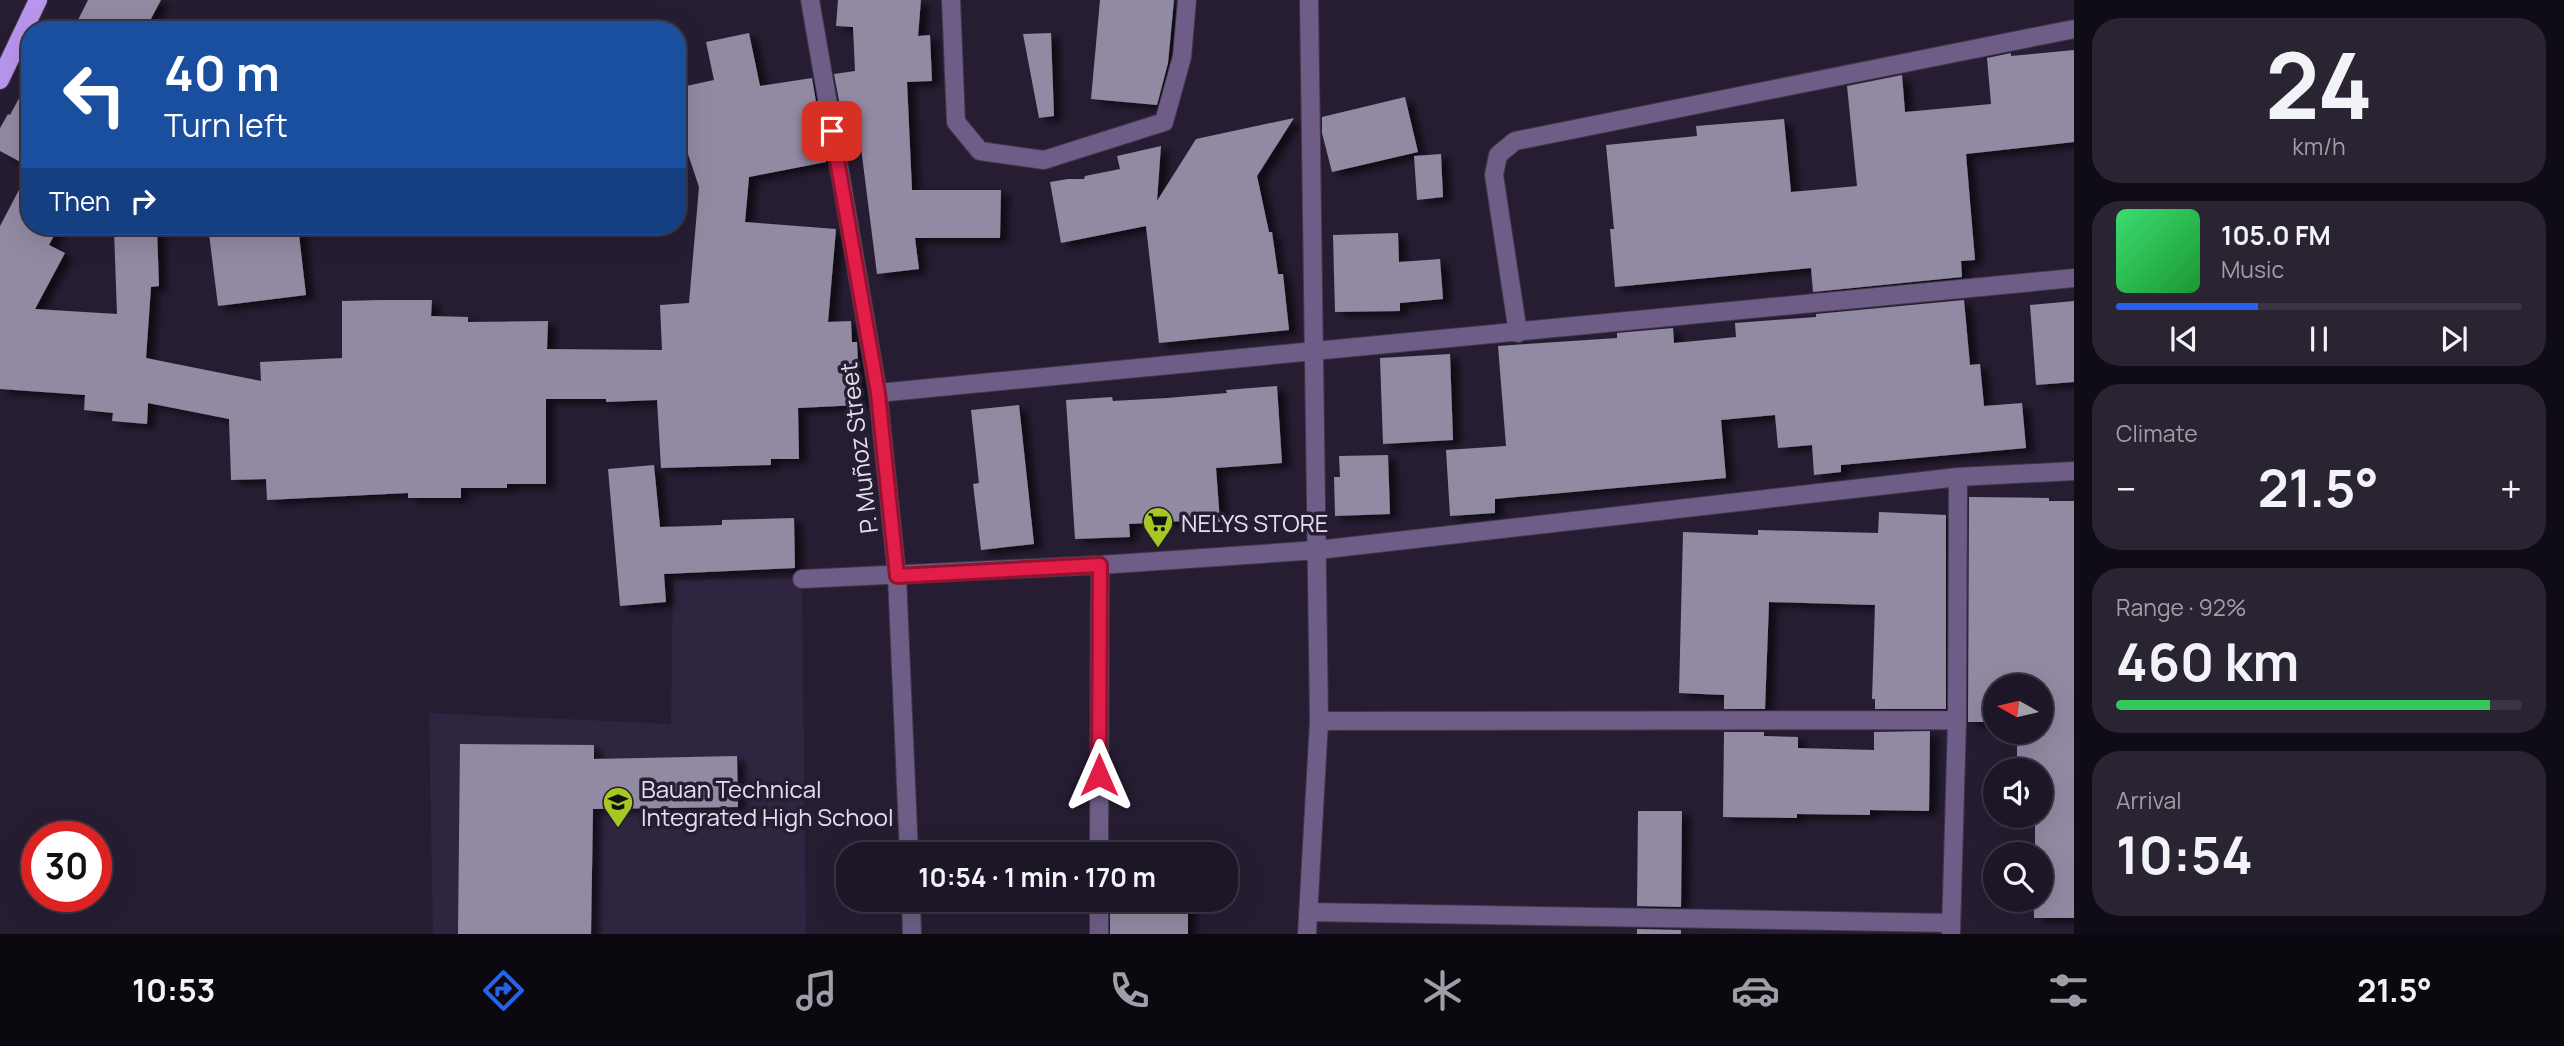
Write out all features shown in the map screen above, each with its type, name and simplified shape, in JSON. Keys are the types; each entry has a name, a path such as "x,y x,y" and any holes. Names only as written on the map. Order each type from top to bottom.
{"main road":[{"path":"28,21 38,0"},
{"path":"0,80 21,36"}],"street":[{"name":"P. Muñoz Street","path":"810,0 878,393 897,576 908,842"},
{"path":"951,0 956,122 980,151 1044,160 1164,122 1182,57 1187,0"},
{"path":"1307,934 1319,721 1309,0"},
{"path":"1518,333 1494,175 1498,155 1516,141 2074,29"},
{"path":"878,393 2074,278"},
{"path":"802,579 1100,565 1318,550 1958,477 2074,471"},
{"path":"1308,912 1951,928 1957,720 1958,477"},
{"path":"1099,842 1100,565"},
{"path":"1319,721 1957,720"},
{"path":"911,912 912,934"},
{"path":"1099,912 1099,934"}],"shaded area":[{"name":"Bauan Technical Integrated High School","path":"802,579 806,934 433,934 429,713 671,724 673,580"}],"building":[{"path":"88,0 161,0 150,21 78,21"},
{"path":"838,0 921,0 918,36 930,35 932,81 907,82 912,190 1001,190 1000,238 915,238 919,269 877,274 858,124 845,124 845,133 834,74 855,71 853,27 836,26"},
{"path":"1100,0 1174,0 1168,63 1157,105 1091,99"},
{"path":"749,33 760,86 812,78 826,162 749,177 745,222 836,229 828,322 851,321 852,342 857,342 860,405 798,408 799,459 771,459 771,465 661,468 657,400 606,402 606,399 546,399 546,484 507,484 507,488 461,488 461,498 408,498 408,493 267,500 266,479 231,480 229,419 148,403 147,424 112,421 113,413 84,410 85,395 0,389 0,226 21,186 21,235 54,235 49,245 65,253 35,309 117,314 114,235 157,235 159,286 151,287 146,358 261,381 260,362 342,358 342,301 382,300 432,300 431,316 468,317 468,322 548,321 547,349 662,350 660,305 689,303 699,187 686,148 686,86 714,80 706,42"},
{"path":"1051,33 1054,116 1039,118 1023,34"},
{"path":"2074,50 2074,142 1966,154 1975,260 1961,261 1962,277 1813,292 1811,268 1615,287 1610,229 1614,229 1606,145 1697,136 1696,126 1784,119 1791,192 1857,186 1847,86 1902,75 1905,112 1991,104 1987,58 2011,53 2011,56"},
{"path":"21,95 21,162 0,151 0,128 8,114 10,115"},
{"path":"1405,97 1418,152 1332,172 1322,133 1322,117"},
{"path":"1294,118 1257,176 1269,232 1272,232 1278,274 1283,274 1289,330 1159,343 1146,226 1061,243 1050,182 1084,179 1085,176 1120,169 1117,156 1161,146 1157,201 1196,139"},
{"path":"1441,154 1443,197 1417,200 1414,156"},
{"path":"1398,233 1399,262 1440,259 1443,299 1400,303 1400,311 1335,312 1333,235"},
{"path":"209,235 299,235 306,295 218,306"},
{"path":"1964,300 1970,365 1980,364 1984,406 2022,403 2026,448 1841,465 1841,472 1814,475 1812,445 1778,448 1775,415 1721,420 1726,478 1495,499 1495,513 1450,516 1446,450 1506,446 1498,346 1617,338 1617,333 1673,328 1674,343 1736,337 1735,323 1816,317 1816,314"},
{"path":"2074,301 2074,382 2036,385 2030,305"},
{"path":"1450,354 1453,440 1383,444 1380,358"},
{"path":"1277,386 1282,463 1216,468 1220,522 1183,525 1183,521 1129,524 1130,537 1075,539 1066,400 1167,398"},
{"path":"1019,405 1034,544 981,550 973,484 979,483 971,410"},
{"path":"1388,455 1390,514 1335,516 1334,477 1340,477 1339,456"},
{"path":"654,465 660,527 722,525 722,520 794,518 795,568 664,574 666,602 620,606 608,469"},
{"path":"1969,497 2074,501 2074,918 2034,918 2034,912 2053,912 2053,842 2035,842 2035,828 2053,828 2053,758 2017,758 2017,744 2053,744 2053,674 1983,674 1983,722 1968,722"},
{"path":"1879,512 1946,515 1946,709 1875,709 1875,699 1872,699 1875,605 1769,602 1765,709 1724,709 1724,695 1679,693 1683,532 1758,535 1758,530 1878,533"},
{"path":"1930,731 1929,811 1870,810 1870,815 1797,814 1797,818 1723,817 1724,732 1764,732 1764,736 1798,737 1798,748 1874,750 1874,732"},
{"path":"460,744 594,745 594,759 737,756 738,807 593,809 591,934 458,934"},
{"path":"1638,811 1682,811 1681,907 1637,906"},
{"path":"1110,912 1188,912 1188,934 1110,934"},
{"path":"1637,929 1681,930 1681,934 1637,934"}],"place":[{"name":"NELYS STORE","path":"1158,549"},
{"name":"Bauan Technical Integrated High School","path":"618,829"}],"route":[{"path":"832,131 878,393 897,576 1100,565 1099,775"}]}
